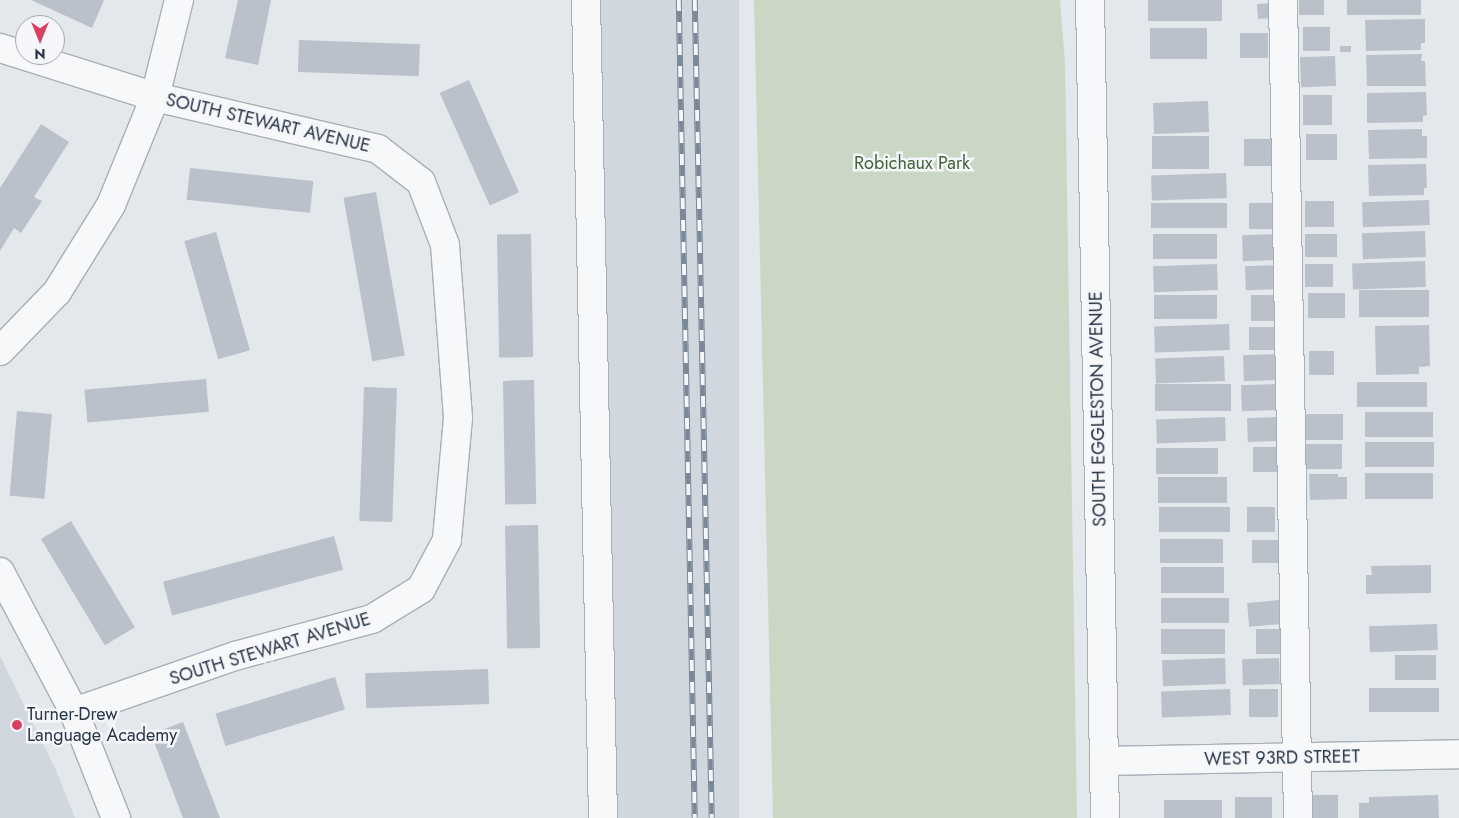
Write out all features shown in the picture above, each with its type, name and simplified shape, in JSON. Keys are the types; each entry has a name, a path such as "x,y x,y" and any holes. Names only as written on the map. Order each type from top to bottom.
{"street":[{"path":"0,351 57,292 111,205 155,97 179,0"},
{"path":"586,0 603,818"},
{"name":"SOUTH EGGLESTON AVENUE","path":"1090,0 1105,818"},
{"path":"1283,0 1298,818"},
{"name":"SOUTH STEWART AVENUE","path":"0,48 155,97 378,149 421,182 445,245 458,418 447,540 421,590 372,619 235,656 74,712"},
{"path":"0,572 74,712 116,818"},
{"name":"WEST 93RD STREET","path":"1104,761 1459,754"}],"shaded area":[{"path":"600,0 739,0 739,818 600,818"},
{"name":"Turner-Drew Language Academy","path":"0,656 55,768 75,818 0,818"}],"green space":[{"name":"Robichaux Park","path":"754,0 1060,0 1065,63 1077,818 773,818"}],"building":[{"path":"31,0 104,0 92,28"},
{"path":"238,0 271,0 258,65 225,58"},
{"path":"1148,0 1222,0 1222,21 1148,21"},
{"path":"1299,0 1324,0 1324,15 1299,15"},
{"path":"1347,0 1421,0 1421,15 1347,15"},
{"path":"1272,3 1273,18 1258,19 1257,4"},
{"path":"1425,19 1425,43 1421,43 1421,50 1366,51 1365,20"},
{"path":"1303,27 1330,27 1330,51 1303,51"},
{"path":"1150,28 1207,28 1207,59 1150,59"},
{"path":"1240,33 1268,33 1268,58 1240,58"},
{"path":"299,40 420,44 419,76 298,72"},
{"path":"1340,46 1351,46 1351,52 1340,52"},
{"path":"1422,54 1421,61 1425,61 1426,86 1367,86 1366,55"},
{"path":"1335,56 1336,86 1301,87 1300,57"},
{"path":"469,80 519,192 490,205 440,93"},
{"path":"1426,92 1427,115 1423,116 1423,122 1367,123 1367,93"},
{"path":"1303,95 1332,95 1332,125 1303,125"},
{"path":"1208,101 1209,132 1154,134 1153,103"},
{"path":"41,124 69,142 34,197 42,201 21,233 14,228 0,251 0,188"},
{"path":"1422,129 1422,136 1427,136 1427,158 1369,159 1368,130"},
{"path":"1306,134 1337,134 1337,160 1306,160"},
{"path":"1152,136 1209,136 1209,169 1152,169"},
{"path":"1244,139 1273,139 1273,166 1244,166"},
{"path":"1426,164 1427,188 1424,188 1424,195 1369,196 1368,165"},
{"path":"190,168 313,181 310,213 187,200"},
{"path":"1226,173 1227,198 1152,201 1151,176"},
{"path":"376,192 405,355 372,361 344,198"},
{"path":"1429,200 1430,225 1363,227 1362,202"},
{"path":"1305,201 1334,201 1334,227 1305,227"},
{"path":"1151,203 1227,203 1227,228 1151,228"},
{"path":"1249,203 1277,203 1277,229 1249,229"},
{"path":"1425,231 1426,257 1363,259 1362,233"},
{"path":"216,232 250,350 218,359 184,241"},
{"path":"531,234 533,357 499,358 497,235"},
{"path":"1153,234 1217,234 1217,259 1153,259"},
{"path":"1277,234 1278,260 1243,261 1242,235"},
{"path":"1305,234 1337,234 1337,257 1305,257"},
{"path":"1425,261 1426,287 1353,290 1352,264"},
{"path":"1217,264 1218,290 1154,292 1153,266"},
{"path":"1305,264 1333,264 1333,287 1305,287"},
{"path":"1279,265 1280,289 1246,290 1245,266"},
{"path":"1359,290 1429,290 1429,317 1359,317"},
{"path":"1308,293 1345,293 1345,318 1308,318"},
{"path":"1154,295 1217,295 1217,319 1154,319"},
{"path":"1251,295 1279,295 1279,321 1251,321"},
{"path":"1229,324 1230,350 1155,353 1154,327"},
{"path":"1429,325 1430,366 1419,367 1419,374 1376,375 1375,326"},
{"path":"1249,327 1277,327 1277,350 1249,350"},
{"path":"1309,351 1334,351 1334,375 1309,375"},
{"path":"1279,354 1280,380 1244,381 1243,355"},
{"path":"1224,356 1225,381 1156,383 1155,358"},
{"path":"206,379 209,412 87,423 84,390"},
{"path":"534,380 536,504 505,505 503,381"},
{"path":"1357,382 1427,382 1427,407 1357,407"},
{"path":"1155,384 1231,384 1231,411 1155,411"},
{"path":"1278,384 1279,410 1242,411 1241,385"},
{"path":"364,387 397,388 392,522 359,521"},
{"path":"17,411 52,414 44,499 10,496"},
{"path":"1365,412 1433,412 1433,437 1365,437"},
{"path":"1305,414 1343,414 1343,440 1305,440"},
{"path":"1225,417 1226,441 1157,443 1156,419"},
{"path":"1278,417 1279,441 1248,442 1247,418"},
{"path":"1365,442 1434,442 1434,467 1365,467"},
{"path":"1305,444 1342,444 1342,469 1305,469"},
{"path":"1253,447 1281,447 1281,472 1253,472"},
{"path":"1156,448 1218,448 1218,474 1156,474"},
{"path":"1365,473 1433,473 1433,499 1365,499"},
{"path":"1309,474 1338,474 1338,477 1347,477 1347,499 1310,500"},
{"path":"1158,477 1227,477 1227,503 1158,503"},
{"path":"1159,507 1230,507 1230,532 1159,532"},
{"path":"1247,507 1275,507 1275,532 1247,532"},
{"path":"71,521 135,627 105,645 41,539"},
{"path":"538,525 540,648 507,649 505,526"},
{"path":"334,536 343,570 172,616 163,582"},
{"path":"1160,539 1223,539 1223,563 1160,563"},
{"path":"1252,540 1280,540 1280,563 1252,563"},
{"path":"1431,565 1431,593 1366,594 1366,575 1372,575 1371,566"},
{"path":"1161,567 1224,567 1224,593 1161,593"},
{"path":"1161,598 1229,598 1229,623 1161,623"},
{"path":"1280,600 1282,624 1249,627 1247,603"},
{"path":"1437,624 1438,650 1370,652 1369,626"},
{"path":"1161,629 1225,629 1225,654 1161,654"},
{"path":"1256,629 1281,629 1281,654 1256,654"},
{"path":"1395,655 1436,655 1436,680 1395,680"},
{"path":"1225,658 1226,684 1163,686 1162,660"},
{"path":"1279,658 1280,684 1243,685 1242,659"},
{"path":"488,669 489,704 366,708 365,673"},
{"path":"335,677 345,710 225,746 215,714"},
{"path":"1369,688 1439,688 1439,712 1369,712"},
{"path":"1230,689 1231,715 1162,717 1161,691"},
{"path":"1249,689 1278,689 1278,717 1249,717"},
{"path":"183,722 220,818 183,818 151,734"},
{"path":"1311,795 1338,795 1338,818 1311,818"},
{"path":"1438,795 1439,818 1359,818 1359,803 1369,803 1369,797"},
{"path":"1235,797 1272,797 1272,818 1235,818"},
{"path":"1164,800 1222,800 1222,818 1164,818"}],"railway":[{"path":"679,0 695,818"},
{"path":"695,0 712,818"}],"place":[{"name":"Turner-Drew Language Academy","path":"17,725"}]}
